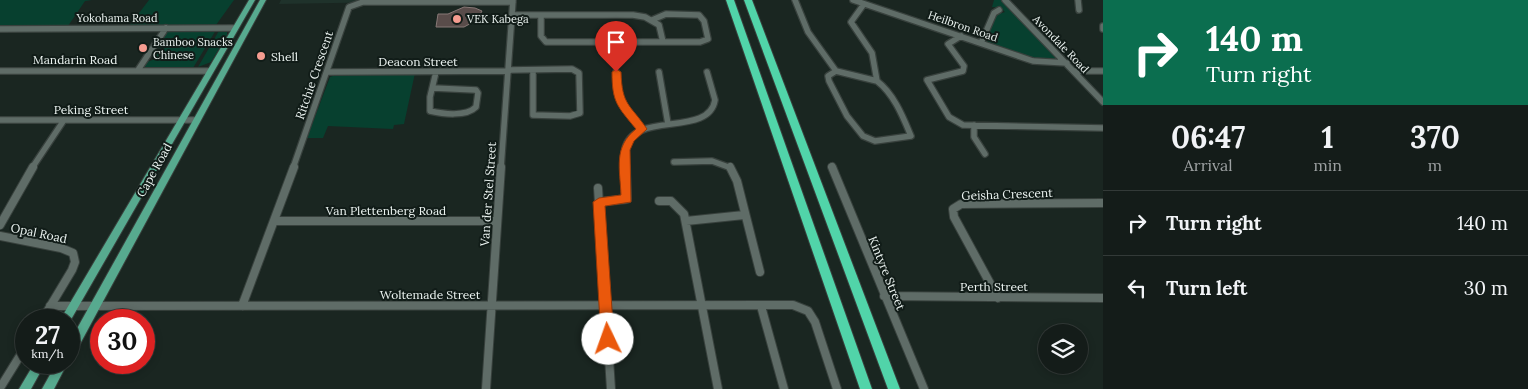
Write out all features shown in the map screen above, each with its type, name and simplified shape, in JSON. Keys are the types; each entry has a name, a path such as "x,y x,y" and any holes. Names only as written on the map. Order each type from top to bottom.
{"highway":[{"path":"730,0 866,389"},
{"path":"748,0 894,389"}],"main road":[{"name":"Cape Road","path":"72,309 252,0"},
{"name":"Cape Road","path":"80,334 263,0"},
{"path":"25,389 34,374"},
{"path":"48,389 56,374"}],"street":[{"path":"795,0 808,32 836,71 876,81 885,87 911,132 909,138 875,141 863,136 847,116 829,81 828,76 836,71"},
{"name":"Heilbron Road","path":"853,0 1033,61 1067,63"},
{"name":"Avondale Road","path":"1005,0 1103,102"},
{"path":"1078,0 1079,10"},
{"name":"Van der Stel Street","path":"486,389 513,1"},
{"name":"Ritchie Crescent","path":"242,306 275,221 328,72 348,9 353,4 513,1"},
{"path":"864,4 851,22 872,53 878,77 876,81"},
{"path":"981,43 994,13 999,10"},
{"path":"541,15 541,36 546,42 707,41 708,37 704,19 695,14 666,14 652,20"},
{"path":"512,15 633,15 652,20 659,25 664,42"},
{"path":"138,70 166,28"},
{"name":"Yokohama Road","path":"0,29 235,28"},
{"path":"961,36 948,44 964,66 963,71 954,76 931,77 927,80 952,120 963,125 1103,128"},
{"name":"Deacon Street","path":"328,72 534,70 577,71 580,113 570,116 533,115 534,70"},
{"name":"Mandarin Road","path":"0,71 210,71"},
{"path":"1074,71 1103,71"},
{"path":"432,88 476,90 478,93 476,107 472,111 465,113 433,112 429,109 432,88 436,72"},
{"path":"616,72 620,103 642,129"},
{"path":"659,72 668,124"},
{"path":"599,202 627,199 625,150 630,139 642,129 694,119 711,109 715,102 707,72"},
{"name":"Peking Street","path":"0,120 197,120"},
{"name":"Opal Road","path":"0,225 33,167 64,120"},
{"path":"974,125 972,131 975,139 985,154"},
{"path":"674,162 712,161 730,167 737,181 744,215 760,272"},
{"name":"Kintyre Street","path":"832,166 884,296 924,389"},
{"path":"598,188 611,389"},
{"path":"659,201 666,200 674,203 682,210 686,221 718,389"},
{"name":"Geisha Crescent","path":"998,298 957,222 953,209 961,204 1103,203"},
{"path":"686,221 744,215"},
{"name":"Van Plettenberg Road","path":"275,221 497,221"},
{"name":"Opal Road","path":"0,236 61,248 73,253 75,262 72,270 50,306"},
{"name":"Perth Street","path":"884,296 1103,298"},
{"name":"Woltemade Street","path":"50,306 793,305 808,311 815,322 837,389"},
{"path":"762,306 784,389"},
{"path":"0,388 15,364"}],"shaded area":[{"path":"281,0 500,0 279,4"}],"green space":[{"path":"0,0 92,0 85,1 68,26 0,26"},
{"path":"149,0 234,0 216,25 130,25"},
{"path":"994,0 1001,0 1057,56 1058,60 1034,59 988,42 986,40 996,15 1005,12 1001,8 992,7"},
{"path":"220,29 227,31 227,35 211,62 198,67"},
{"path":"171,30 216,30 193,68 145,67 146,62 153,60 162,47 156,48 166,33"},
{"path":"415,73 404,124 394,125 393,129 328,126 323,138 307,138 330,77 338,74"}],"building":[{"name":"VEK Kabega","path":"464,7 482,11 477,20 464,27 436,27 438,14 448,14"}],"place":[{"name":"VEK Kabega","path":"457,19"},
{"name":"Bamboo Snacks Chinese","path":"143,48"},
{"name":"Shell","path":"261,56"}],"route":[{"path":"608,339 599,202 627,199 624,155 626,143 642,129 632,120 620,103 616,72"}]}
